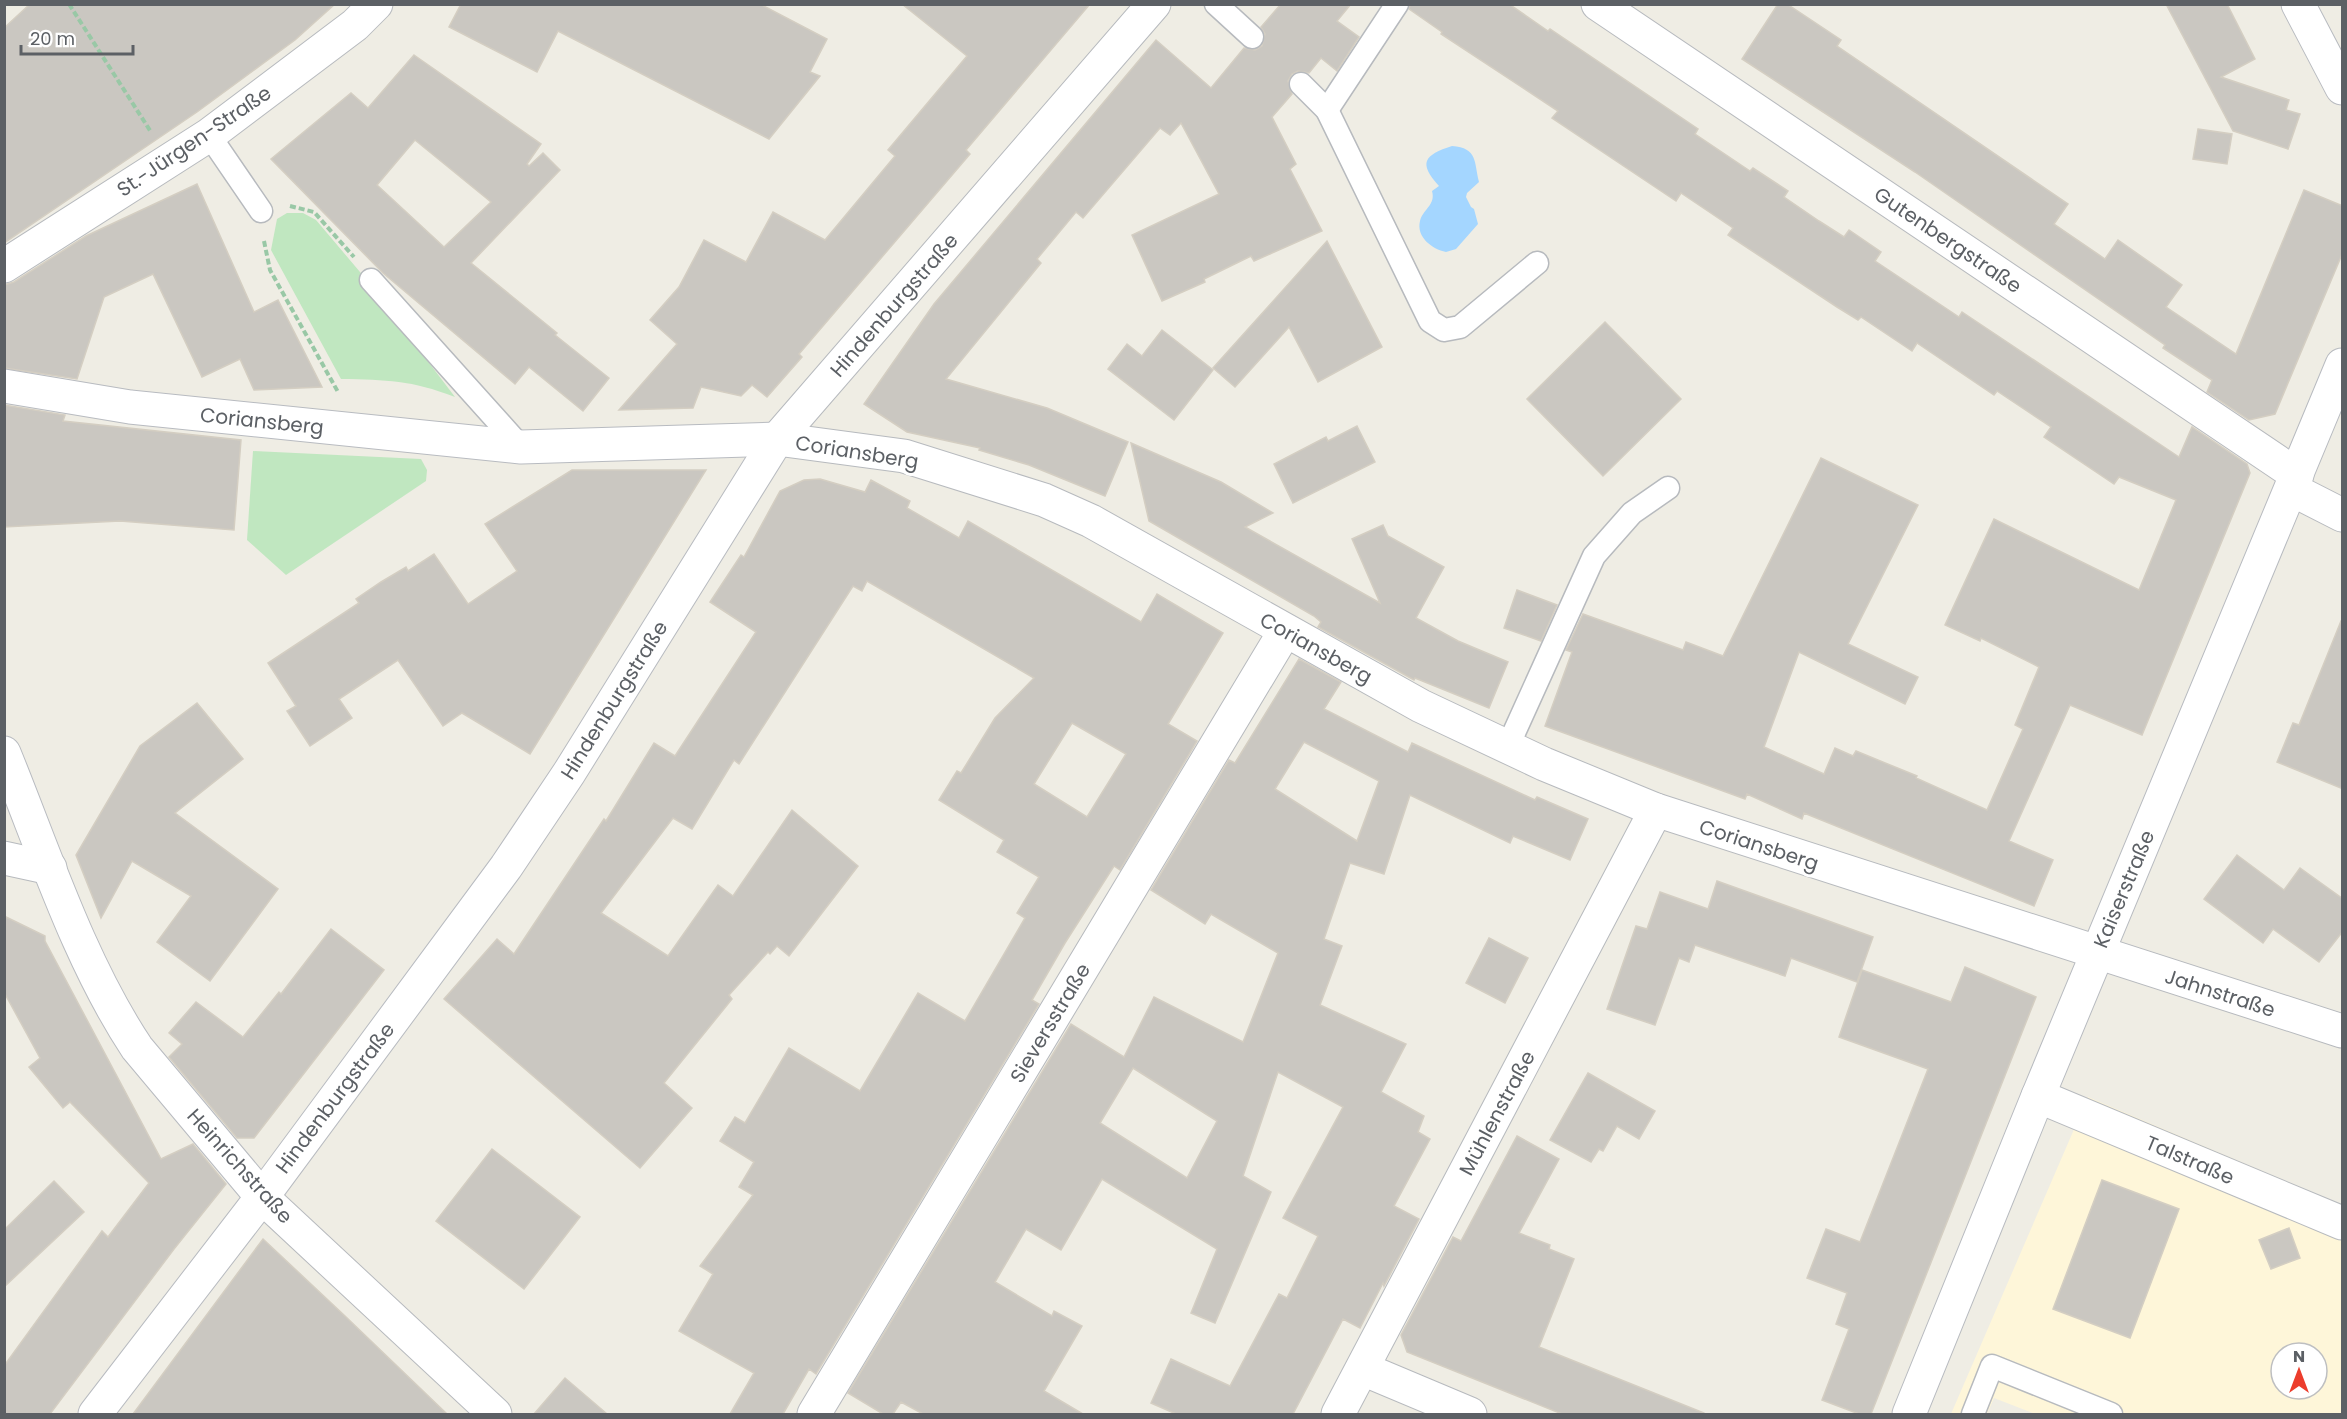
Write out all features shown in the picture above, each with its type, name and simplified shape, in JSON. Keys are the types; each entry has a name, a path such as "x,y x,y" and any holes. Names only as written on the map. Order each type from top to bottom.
{"street":[{"name":"St.-Jürgen-Straße","path":"4,266 210,135 355,26 376,4"},
{"name":"Hindenburgstraße","path":"95,1414 262,1197 506,867 569,773 777,439 1155,4"},
{"name":"Gutenbergstraße","path":"1598,4 2343,515"},
{"path":"2298,4 2343,88"},
{"name":"Kaiserstraße","path":"1910,1414 2038,1096 2343,365"},
{"name":"Coriansberg","path":"4,386 130,407 521,447 777,439 904,456 1044,500 1091,521 1421,706 1544,764 1656,810 2097,954"},
{"name":"Sieversstraße","path":"814,1414 1285,631"},
{"name":"Heinrichstraße","path":"4,753 90,964 137,1048 262,1197 495,1414"},
{"name":"Mühlenstraße","path":"1338,1414 1656,810"},
{"path":"4,858 50,868"},
{"name":"Jahnstraße","path":"2097,954 2343,1031"},
{"name":"Talstraße","path":"2038,1096 2343,1223"},
{"path":"1363,1369 1470,1414"}],"lane":[{"path":"1216,4 1252,37"},
{"path":"1327,110 1397,4"},
{"path":"1301,84 1327,110 1430,321 1444,330 1460,327 1537,264"},
{"path":"210,135 261,211"},
{"path":"371,280 521,447"},
{"path":"1508,746 1594,556 1632,513 1668,488"},
{"path":"1973,1414 1992,1366 2111,1414"}],"path":[{"path":"69,4 170,160"},
{"path":"356,260 314,212 288,206 261,211 264,244 270,270 361,431"}],"shaded area":[{"path":"2088,1097 2342,1205 2342,1414 2035,1414 1994,1398 1987,1414 1951,1414","holes":["2102,1180 2179,1209 2130,1338 2053,1309"]}],"green space":[{"path":"287,213 303,213 316,220 360,272 455,397 425,387 399,382 341,379 271,250 277,219"},
{"path":"253,451 421,459 427,470 426,481 286,575 247,540"}],"water":[{"path":"1452,146 1460,147 1471,153 1475,162 1479,182 1467,193 1466,197 1474,209 1478,224 1456,249 1446,252 1426,241 1419,227 1431,203 1432,191 1439,186 1428,171 1427,161 1435,153"}],"building":[{"path":"30,4 335,4 295,40 197,112 4,243 4,28"},
{"path":"461,4 760,4 827,39 810,72 820,76 769,139 558,31 537,72 449,27"},
{"path":"902,4 1090,4 966,150 970,154 799,354 802,357 767,397 752,385 741,396 701,387 693,408 619,410 677,344 650,320 679,287 704,240 746,262 773,212 825,240 895,156 888,150 967,56"},
{"path":"1281,4 1351,4 1337,21 1359,37 1337,71 1321,58 1309,73 1298,71 1292,74 1288,81 1292,94 1272,117 1296,164 1290,169 1322,231 1254,261 1251,256 1204,279 1205,282 1162,301 1132,235 1219,194 1181,123 1170,135 1160,128 1083,218 1076,212 1037,259 1041,263 946,379 1047,408 1128,442 1105,496 1029,465 979,450 980,448 907,432 864,404 934,304 1156,40 1211,88 1244,48 1255,50 1262,46 1265,34 1261,27"},
{"path":"1410,4 1509,4 1698,129 1695,134 1750,171 1753,168 1788,191 1784,197 1819,221 1844,237 1849,230 1881,252 1875,261 1959,317 1962,312 2179,457 2192,427 2247,464 2250,473 2142,735 2070,705 2009,841 2053,860 2034,906 1804,813 1802,819 1747,794 1745,799 1545,726 1572,652 1566,650 1583,614 1683,650 1686,642 1723,656 1821,458 1918,505 1848,644 1918,677 1905,704 1799,652 1764,747 1824,774 1835,748 1853,756 1856,751 1917,776 1916,778 1987,810 2023,729 2015,725 2039,667 1981,638 1980,641 1945,625 1994,519 2139,590 2176,500 2119,477 2114,484 2044,437 2051,427 1997,391 1994,395 1917,343 1912,351 1861,317 1858,320 1837,307 1728,235 1733,228 1681,193 1676,201 1552,118 1558,111 1441,34 1442,32 1409,9"},
{"path":"1778,4 1787,4 1841,40 1837,46 2068,204 2054,224 2105,259 2118,240 2182,285 2166,307 2236,354 2304,190 2343,206 2343,252 2275,414 2249,420 2207,392 2212,380 2163,348 2165,345 1915,172 1742,59"},
{"path":"2166,4 2227,4 2255,59 2221,77 2289,100 2286,110 2300,114 2288,149 2233,131"},
{"path":"414,55 541,144 527,164 529,166 543,153 560,170 471,263 609,378 583,411 529,367 515,384 383,273 271,159 351,93 368,108","holes":["415,140 491,202 444,247 377,185"]},
{"path":"2198,129 2232,134 2227,164 2193,159"},
{"path":"197,184 254,312 278,300 322,387 254,390 240,359 202,377 153,274 104,297 77,379 4,368 4,285 14,282 86,236"},
{"path":"1327,241 1382,347 1318,382 1289,327 1235,387 1213,368"},
{"path":"1605,322 1681,399 1603,476 1527,399"},
{"path":"1162,330 1213,370 1174,420 1108,369 1127,344 1142,356"},
{"path":"4,405 65,415 63,421 241,440 234,530 120,521 4,527"},
{"path":"1357,426 1375,462 1293,503 1274,464 1326,437 1328,441"},
{"path":"1131,443 1221,482 1273,513 1245,527 1380,603 1352,539 1383,525 1388,536 1444,567 1416,618 1458,641 1508,662 1489,708 1415,678 1414,680 1318,627 1321,622 1314,616 1149,521"},
{"path":"572,470 706,470 530,754 462,713 443,726 398,660 339,699 352,718 310,746 287,711 296,706 268,663 359,603 356,599 381,582 406,567 408,571 434,554 468,604 517,571 485,524"},
{"path":"820,479 865,492 871,480 910,501 907,508 959,538 968,521 1141,622 1157,594 1223,633 1168,724 1197,741 1120,870 1114,866 1065,943 1032,1000 1039,1004 816,1374 809,1369 783,1414 730,1414 754,1373 679,1331 713,1274 700,1266 753,1195 739,1187 754,1162 720,1141 735,1117 745,1123 789,1048 860,1091 918,993 965,1021 1025,918 1017,913 1039,877 997,852 1004,840 939,800 957,771 961,773 995,718 1034,678 867,581 862,591 853,586 739,764 734,760 692,829 673,818 601,913 668,956 718,885 733,896 792,810 858,866 789,956 777,946 770,954 768,952 729,995 732,999 664,1083 692,1108 640,1168 444,999 497,939 514,954 604,819 606,821 654,743 675,756 756,632 710,602 741,555 744,557 780,491 804,480","holes":["1072,723 1126,754 1087,817 1034,784"]},
{"path":"1517,590 1557,605 1541,641 1504,628"},
{"path":"2341,621 2343,622 2343,789 2277,762 2293,723 2299,725"},
{"path":"1299,659 1341,682 1324,709 1408,752 1412,743 1535,800 1537,797 1588,819 1570,860 1513,836 1510,843 1410,795 1384,874 1350,863 1324,939 1342,946 1320,1005 1406,1044 1381,1092 1424,1116 1418,1132 1430,1139 1394,1206 1419,1219 1384,1286 1383,1283 1360,1328 1343,1319 1293,1414 1176,1414 1151,1403 1171,1359 1230,1386 1279,1294 1287,1298 1318,1236 1283,1218 1343,1107 1278,1072 1243,1176 1271,1192 1215,1323 1191,1313 1217,1249 1102,1179 1061,1250 1026,1229 995,1282 1052,1316 1054,1311 1082,1326 1044,1391 1083,1414 923,1414 901,1402 893,1414 883,1414 848,1393 1071,1024 1124,1057 1154,997 1243,1042 1278,953 1211,914 1205,924 1151,890 1229,760 1235,763","holes":["1304,742 1379,781 1357,841 1275,789","1133,1068 1217,1121 1187,1178 1100,1123"]},
{"path":"197,703 243,759 175,813 278,889 210,981 157,942 191,896 132,861 101,918 76,855 140,746"},
{"path":"2237,855 2284,890 2300,868 2343,899 2343,931 2319,962 2273,929 2263,943 2204,899"},
{"path":"1717,881 1873,937 1857,982 1791,958 1785,976 1695,945 1689,962 1679,958 1655,1025 1607,1009 1636,926 1647,929 1660,892 1708,909"},
{"path":"4,916 45,936 45,941 161,1159 193,1144 226,1184 50,1414 4,1414 4,1366 102,1231 108,1237 149,1183 70,1102 63,1108 29,1067 40,1058 4,992"},
{"path":"331,929 384,970 254,1138 237,1138 169,1057 182,1044 169,1033 196,1002 243,1037 279,992 281,994"},
{"path":"1489,938 1528,958 1505,1003 1466,983"},
{"path":"1965,967 2036,997 1871,1414 1859,1414 1822,1400 1849,1329 1836,1324 1847,1293 1807,1278 1826,1229 1860,1242 1928,1069 1839,1037 1862,970 1951,1002"},
{"path":"1588,1073 1655,1111 1639,1139 1617,1126 1603,1151 1599,1149 1591,1162 1550,1140"},
{"path":"1517,1136 1559,1159 1519,1233 1550,1245 1549,1249 1574,1259 1539,1347 1704,1414 1562,1414 1407,1352 1401,1335 1453,1237 1461,1241"},
{"path":"492,1149 580,1217 524,1289 436,1221"},
{"path":"2102,1180 2179,1209 2130,1338 2053,1309"},
{"path":"54,1181 84,1212 4,1287 4,1230"},
{"path":"2289,1228 2300,1258 2271,1269 2259,1240"},
{"path":"263,1239 345,1316 447,1414 133,1414"},
{"path":"565,1378 607,1414 534,1414"}]}
